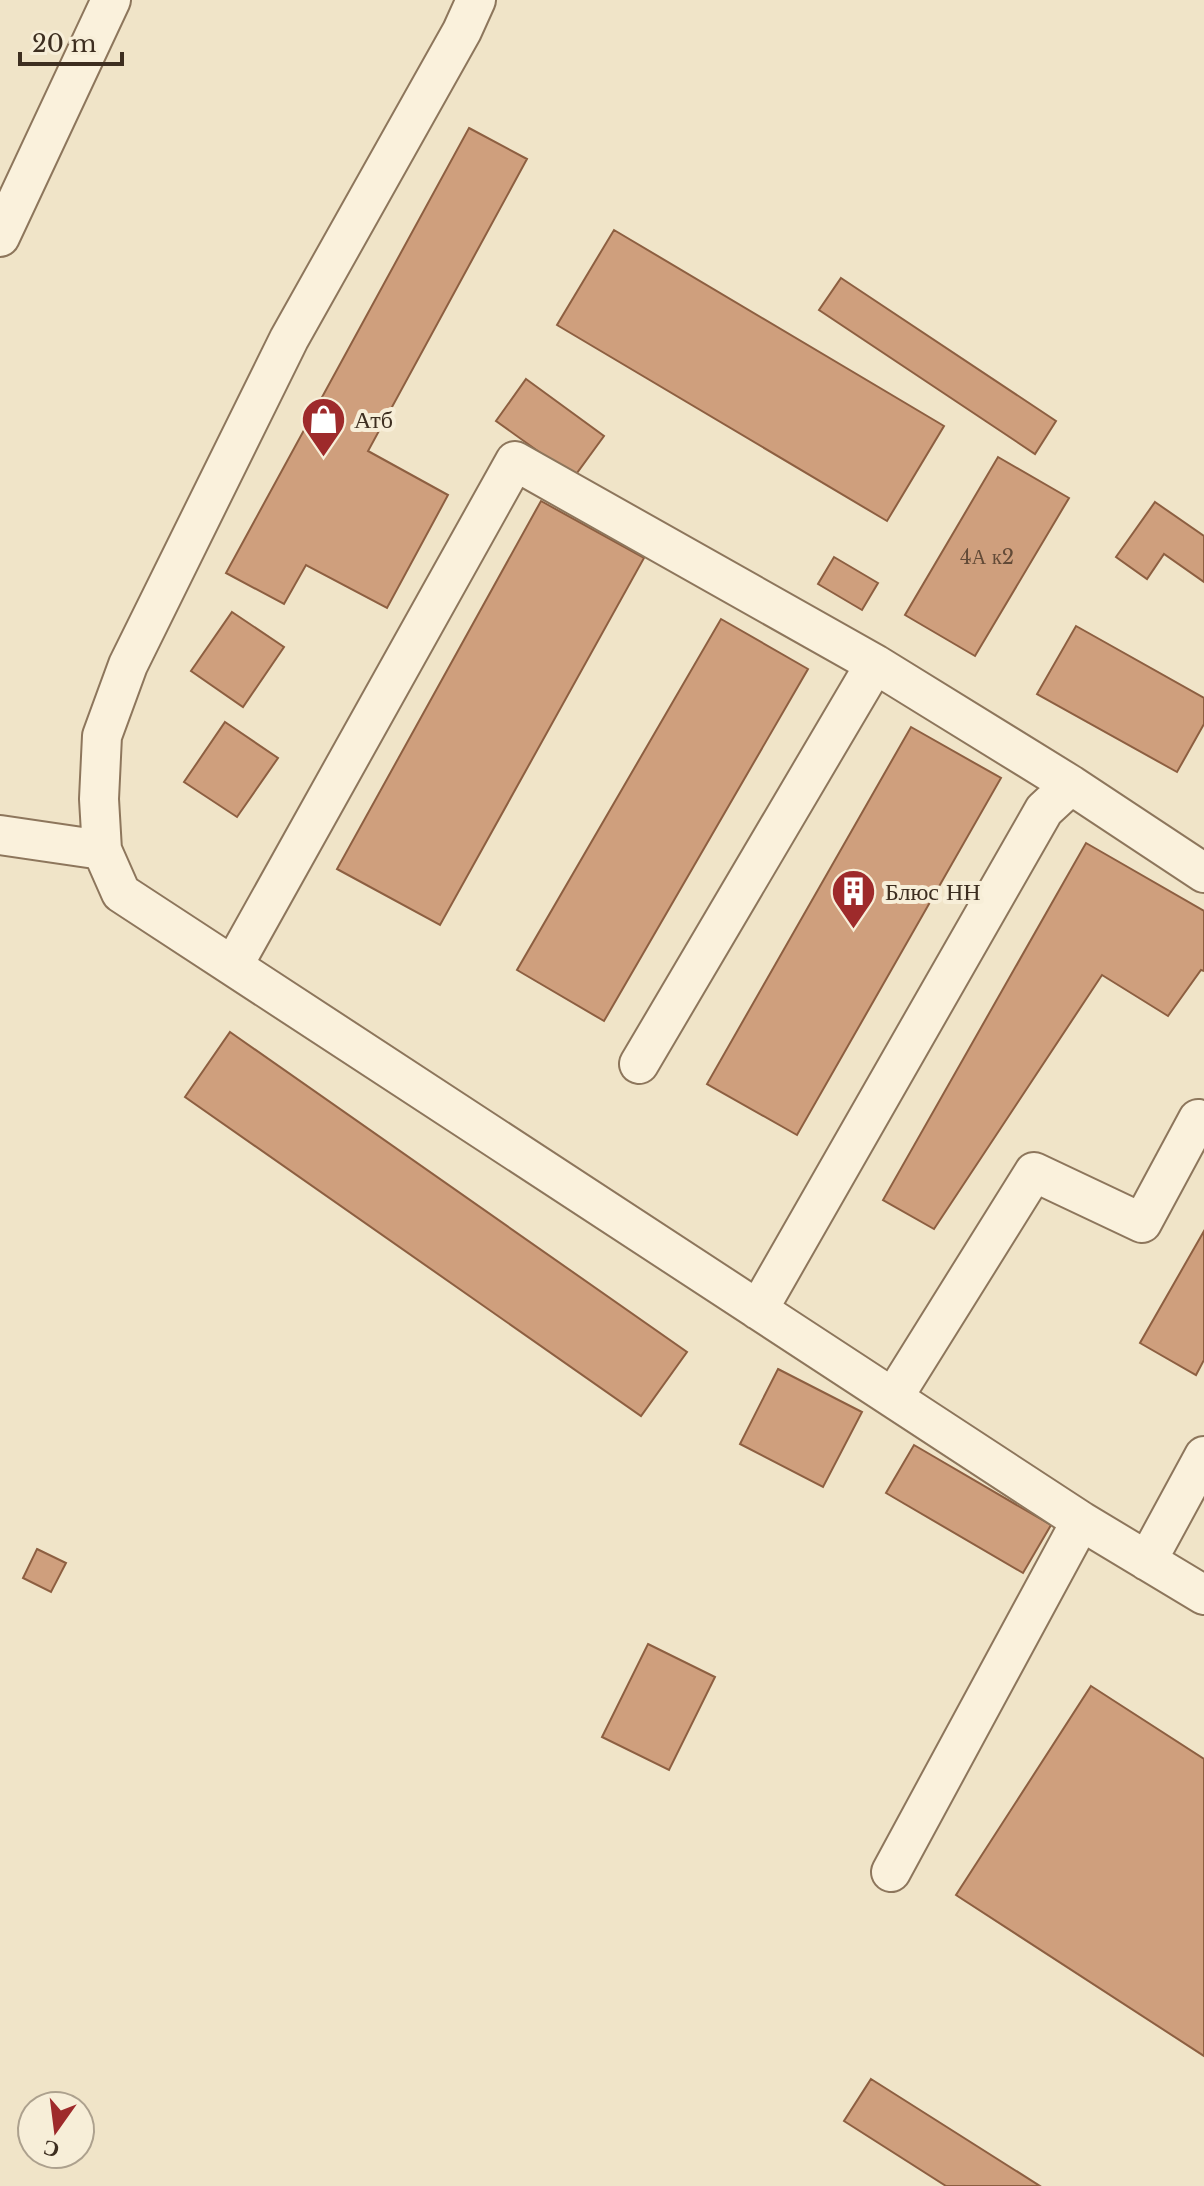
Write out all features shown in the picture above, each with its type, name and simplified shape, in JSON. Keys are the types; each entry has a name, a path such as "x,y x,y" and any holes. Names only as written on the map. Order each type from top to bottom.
{"lane":[{"path":"0,237 111,0"},
{"path":"476,0 462,31 289,339 128,665 102,736 99,799 102,850 121,893 1081,1521 1204,1595"},
{"path":"233,966 515,461 875,664 1071,785 1204,873"},
{"path":"639,1064 875,664"},
{"path":"758,1310 1044,810 1071,785"},
{"path":"0,835 102,850"},
{"path":"893,1398 1034,1172 1142,1223 1198,1119"},
{"path":"1147,1561 1204,1456"},
{"path":"891,1872 1081,1521"}],"building":[{"path":"469,128 527,159 368,451 448,495 387,608 306,565 284,604 226,573"},
{"path":"614,230 944,426 887,521 557,325"},
{"path":"841,278 1056,421 1035,454 819,310"},
{"path":"526,379 604,436 574,477 496,421"},
{"path":"998,457 1069,498 975,656 905,615"},
{"path":"541,501 644,558 440,925 337,869"},
{"path":"1155,502 1204,536 1204,582 1164,554 1147,579 1116,557"},
{"path":"834,557 878,583 862,610 818,584"},
{"path":"232,612 284,647 243,707 191,671"},
{"path":"721,619 808,669 604,1021 517,970"},
{"path":"1076,626 1204,698 1204,724 1177,772 1037,694"},
{"path":"225,722 278,758 237,817 184,782"},
{"name":"Блюс НН","path":"911,727 1001,778 797,1135 707,1084"},
{"path":"1086,843 1204,911 1204,971 1201,970 1168,1016 1102,975 934,1229 883,1200"},
{"path":"230,1032 687,1352 641,1416 185,1097"},
{"path":"1204,1231 1204,1360 1196,1375 1140,1343"},
{"path":"778,1369 862,1412 823,1487 740,1444"},
{"path":"914,1445 1051,1525 1023,1573 886,1493"},
{"path":"37,1549 66,1563 51,1592 23,1578"},
{"path":"648,1644 715,1677 669,1770 602,1737"},
{"path":"1091,1686 1204,1759 1204,2056 956,1895"},
{"path":"871,2079 1040,2186 946,2186 844,2121"}],"place":[{"name":"Атб","path":"323,459"},
{"name":"Блюс НН","path":"854,931"}]}
